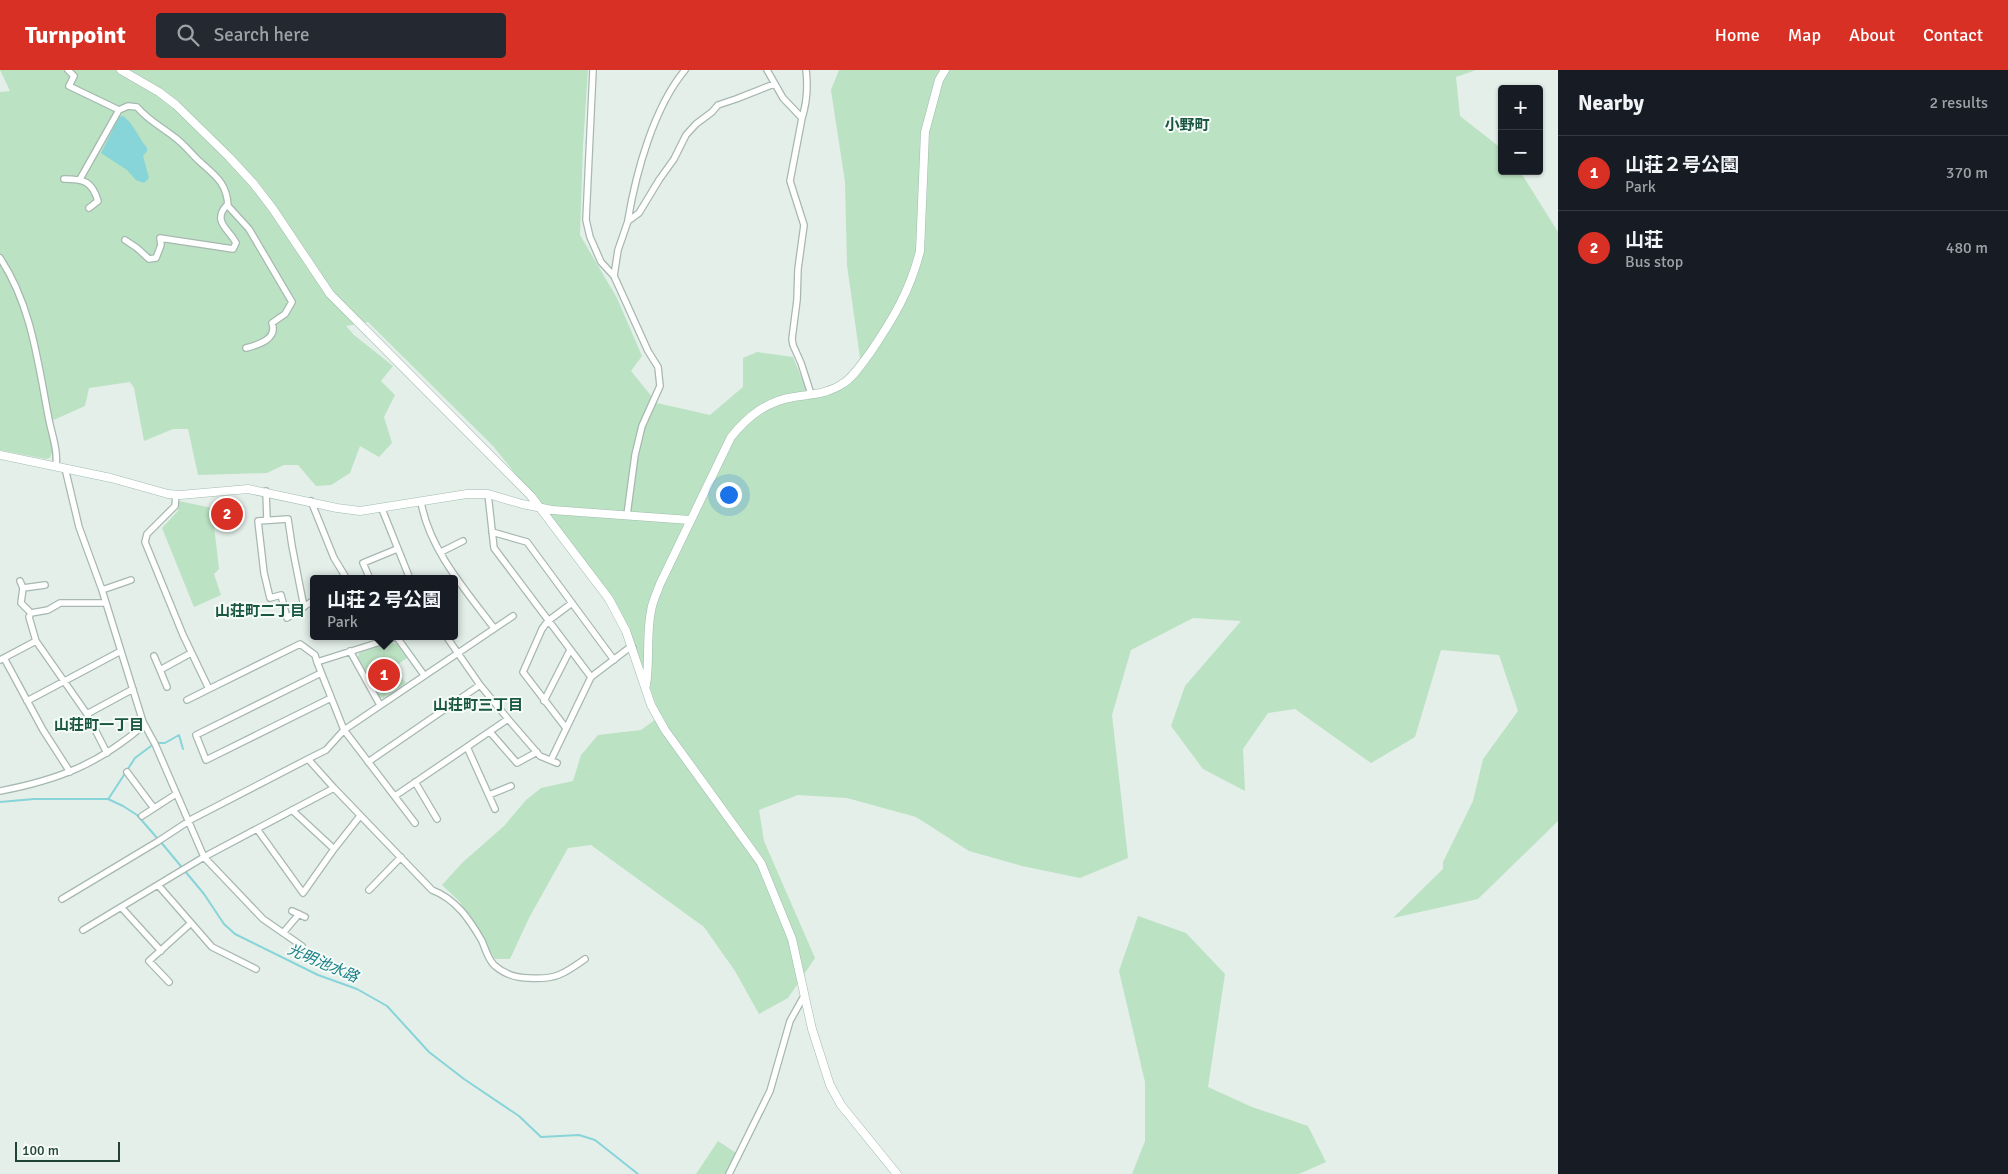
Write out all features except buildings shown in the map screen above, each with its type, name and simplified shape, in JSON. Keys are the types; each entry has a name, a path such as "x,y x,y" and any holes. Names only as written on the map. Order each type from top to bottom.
{"street":[{"path":"68,70 74,76 69,86 118,110"},
{"path":"121,70 159,92 176,105 253,183 273,209 330,294 523,488 541,508 609,600 633,648 651,706 665,730 761,862 792,939 812,1029 830,1085 841,1106 897,1174"},
{"path":"593,70 586,220 590,237 601,262 614,276 648,351 658,368 660,386 642,426 635,454 627,515"},
{"path":"614,276 618,250 628,221 641,164 668,92 685,70"},
{"path":"767,70 783,98 802,118"},
{"path":"806,70 808,82 805,107 790,181 804,225 798,269 792,345 801,363 810,394"},
{"path":"646,686 651,609 660,584 721,454 731,437 743,422 758,409 783,399 822,393 843,384 861,365 893,320 904,300 916,268 920,250 925,132 939,80 946,70"},
{"path":"628,221 639,213 674,159 686,135 696,124 712,112 718,104 774,84"},
{"path":"80,179 118,110 128,106 137,107 145,117 173,136 211,170 221,182 228,198 228,206 249,229 292,302 285,314 272,324 274,328 270,337 258,345 246,348"},
{"path":"64,179 80,179 94,190 98,201 89,208"},
{"path":"125,240 148,259 156,258 161,245 160,238 233,249 236,243 232,235 223,227 221,220 226,206"},
{"path":"0,258 22,299 38,360 55,447 56,466"},
{"path":"0,455 65,468 176,495 248,489 266,491 348,510 366,510 468,494 488,494 541,508 690,520"},
{"path":"65,468 79,527 102,590 144,725 155,744 204,857 263,919 302,946"},
{"path":"266,491 267,520"},
{"path":"488,494 494,548 591,677"},
{"path":"176,495 175,506 150,530 145,542 191,653 209,689"},
{"path":"311,501 334,558 344,575"},
{"path":"421,502 425,523 454,575"},
{"path":"382,509 408,575"},
{"path":"304,607 288,519 258,521 264,573 270,598 281,595 288,618 304,607 310,603"},
{"path":"145,525 150,530"},
{"path":"492,532 527,542 614,660"},
{"path":"441,552 463,541"},
{"path":"368,575 363,563 397,549"},
{"path":"102,590 131,580"},
{"path":"458,580 494,628"},
{"path":"20,581 24,588 21,603 31,613"},
{"path":"24,588 45,585"},
{"path":"31,613 48,610 60,603 106,603"},
{"path":"566,728 523,672 542,629 548,621 572,603"},
{"path":"31,613 29,617 36,641 87,714 107,753"},
{"path":"62,899 188,821 326,750 344,730 513,616"},
{"path":"317,662 384,640"},
{"path":"399,640 424,675"},
{"path":"449,640 480,684 536,752 540,756 554,762 566,728 591,677 629,648 633,648"},
{"path":"36,641 2,659 70,772"},
{"path":"187,700 300,644 314,655 344,730 415,823"},
{"path":"270,649 274,656"},
{"path":"544,701 570,650"},
{"path":"27,701 121,651"},
{"path":"350,651 380,705"},
{"path":"160,670 191,653"},
{"path":"154,656 167,687"},
{"path":"224,673 227,680"},
{"path":"321,673 196,734 206,760 331,698"},
{"path":"368,762 480,684"},
{"path":"87,714 132,689"},
{"path":"395,796 508,719"},
{"path":"0,791 32,785 70,772 107,753 144,725"},
{"path":"490,732 517,763 536,752"},
{"path":"467,747 495,809"},
{"path":"308,759 432,890 446,896 459,907 480,939 493,964 508,974 524,978 550,979 566,973 585,960"},
{"path":"127,772 153,807"},
{"path":"415,782 437,819"},
{"path":"489,795 511,786"},
{"path":"84,930 204,857 334,788"},
{"path":"142,816 153,807 176,794"},
{"path":"292,810 334,849"},
{"path":"257,829 303,893 360,816"},
{"path":"369,890 401,857"},
{"path":"158,885 212,947 256,969"},
{"path":"121,907 161,950"},
{"path":"283,933 302,915 292,911"},
{"path":"169,982 149,961 191,923"},
{"path":"729,1174 770,1091 790,1020 804,996"}],"green space":[{"path":"0,70 588,70 580,235 617,298 642,356 631,371 657,403 710,415 743,387 743,358 757,352 793,357 808,394 843,384 861,365 847,265 845,182 831,90 839,70 1476,70 1456,77 1460,116 1498,146 1498,175 1522,175 1558,232 1558,821 1478,899 1393,918 1443,869 1443,862 1473,801 1483,759 1518,711 1499,655 1441,650 1415,737 1371,763 1295,709 1268,713 1243,749 1245,791 1203,769 1171,726 1185,686 1241,621 1193,618 1131,650 1112,715 1128,858 1080,878 1022,866 969,851 916,817 847,798 798,795 759,810 764,841 815,958 788,998 759,1014 735,971 704,927 591,845 568,848 529,918 510,959 495,959 459,901 442,885 462,863 504,826 526,800 541,788 573,781 581,755 598,735 641,730 660,716 639,657 613,601 559,528 493,446 368,322 346,326 354,335 393,366 381,381 395,395 384,417 392,443 379,457 360,446 350,473 331,485 316,486 298,465 284,465 267,473 198,475 188,429 173,429 144,441 134,388 130,382 89,388 85,406 49,422 54,447 50,458 46,459 0,450 0,92 10,91"},
{"path":"179,501 212,508 219,569 214,574 221,595 194,607 162,528 178,511"},
{"path":"392,642 397,644 407,658 394,667 406,683 383,698 379,697 358,657 359,653"},
{"path":"1138,916 1186,933 1225,974 1208,1087 1252,1107 1308,1126 1326,1162 1299,1174 1132,1174 1145,1141 1145,1082 1119,971"},
{"path":"718,1141 736,1153 725,1174 696,1174"}],"water":[{"path":"123,116 147,148 143,156 149,178 144,183 136,180 127,170 101,153 119,117"}],"waterway":[{"path":"157,743 165,743 179,735 183,749"},
{"path":"109,798 135,758 151,746"},
{"name":"光明池水路","path":"0,802 34,799 108,799 123,806 137,815 204,894 224,924 235,934 318,975 357,989 387,1006 429,1052 464,1079 519,1116 541,1137 579,1135 595,1140 638,1174"}],"place":[{"name":"山荘","path":"227,514"},
{"name":"山荘２号公園","path":"384,675"}],"district":[{"name":"小野町","path":"1187,125"},
{"name":"山荘町二丁目","path":"260,611"},
{"name":"山荘町三丁目","path":"478,705"},
{"name":"山荘町一丁目","path":"99,725"}]}
